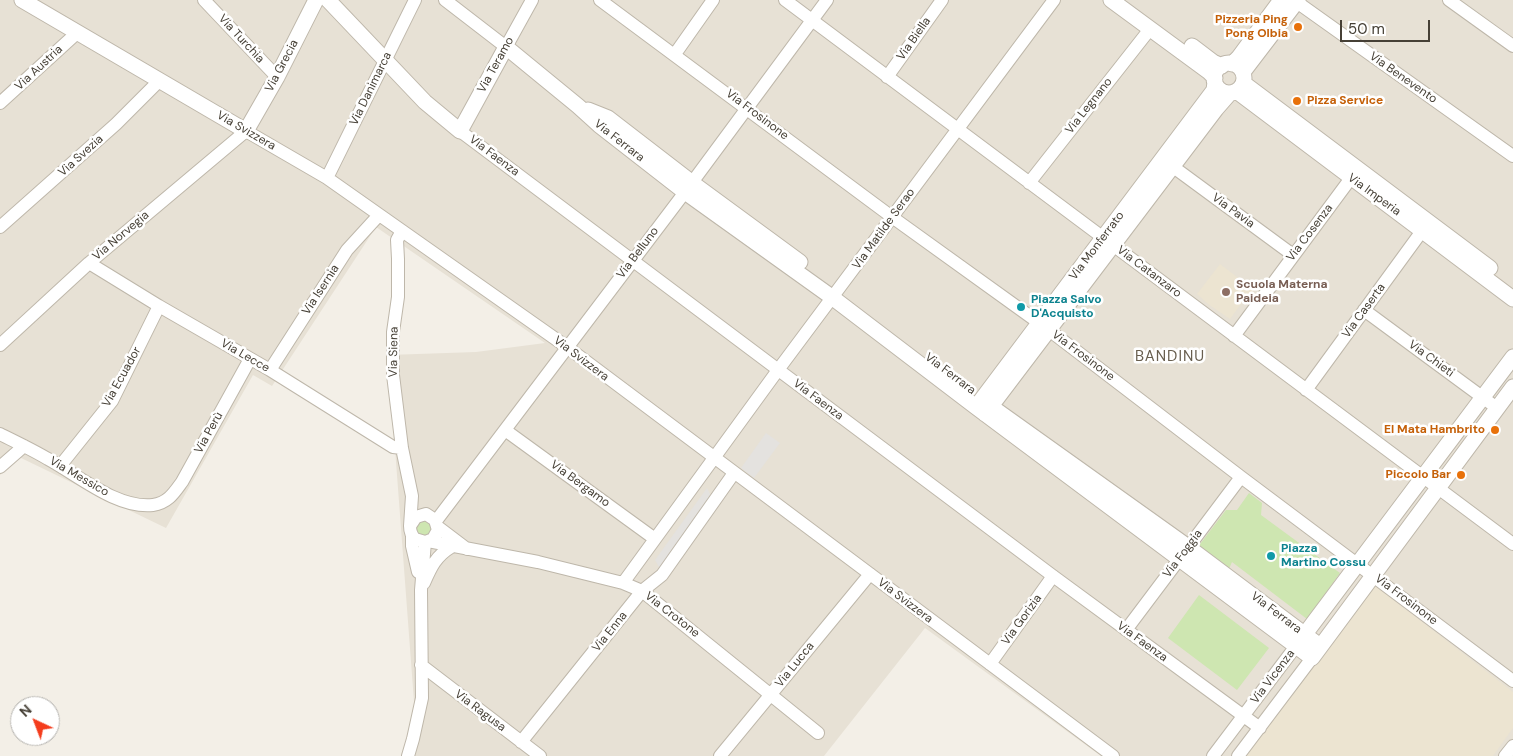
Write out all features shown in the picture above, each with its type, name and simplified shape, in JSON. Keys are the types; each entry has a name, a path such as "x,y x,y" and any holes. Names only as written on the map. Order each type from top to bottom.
{"street":[{"name":"Via Svizzera","path":"22,0 327,178 567,348 1113,756"},
{"name":"Via Turchia","path":"204,0 277,77"},
{"name":"Via Grecia","path":"246,131 277,77 316,0"},
{"name":"Via Faenza","path":"328,0 425,102 460,131 1053,576 1260,728"},
{"name":"Via Danimarca","path":"327,178 414,0"},
{"name":"Via Ferrara","path":"445,0 506,46 578,106 608,118 688,187 836,294 984,407 1316,652"},
{"name":"Via Teramo","path":"460,131 532,0"},
{"name":"Via Frosinone","path":"600,0 892,217 1044,326 1513,681"},
{"path":"675,54 713,0"},
{"name":"Via Catanzaro","path":"785,0 1513,544"},
{"name":"Via Belluno","path":"433,519 449,506 827,0"},
{"name":"Via Biella","path":"887,77 942,0"},
{"name":"Via Matilde Serao","path":"714,458 1054,0"},
{"name":"Via Imperia","path":"1112,0 1207,70 1246,85 1513,286"},
{"name":"Via Imperia","path":"1129,0 1213,62 1229,79 1239,94 1513,299"},
{"name":"Via Monferrato","path":"1108,241 1172,166 1223,100 1229,79 1239,57 1281,0"},
{"path":"1449,0 1513,46"},
{"name":"Via Monferrato","path":"984,407 1108,241 1214,90 1229,79 1296,1"},
{"name":"Via Benevento","path":"1296,1 1513,156"},
{"name":"Via Legnano","path":"1029,183 1150,29"},
{"name":"Via Austria","path":"0,104 78,32"},
{"name":"Via Svezia","path":"0,227 116,124 159,81"},
{"name":"Via Norvegia","path":"0,345 89,264 246,131"},
{"name":"Via Pavia","path":"1172,166 1293,255"},
{"name":"Via Cosenza","path":"1234,336 1351,178"},
{"name":"Via Isernia","path":"270,370 347,250 379,215"},
{"name":"Via Siena","path":"402,231 396,240 398,297 393,332 393,375 402,448 412,496 412,546 421,590"},
{"name":"Via Caserta","path":"1306,390 1422,231"},
{"name":"Via Lecce","path":"89,264 270,370 393,447 402,448"},
{"name":"Via Ecuador","path":"60,466 112,400 158,306"},
{"name":"Via Chieti","path":"1364,310 1498,408"},
{"name":"Via Vicenza","path":"1213,756 1513,357"},
{"name":"Via Perù","path":"163,502 172,496 182,482 250,359"},
{"name":"Via Vicenza","path":"1238,756 1513,387"},
{"name":"Via Bergamo","path":"505,430 655,539"},
{"name":"Via Messico","path":"0,434 60,466 110,496 138,504 152,505 163,502"},
{"path":"0,467 24,446"},
{"path":"623,583 714,458"},
{"name":"Via Enna","path":"521,742 642,591 662,575 734,473"},
{"name":"Via Siena","path":"408,474 433,519"},
{"name":"Via Foggia","path":"1126,630 1242,477"},
{"path":"420,515 433,519 436,535 427,542 418,541 411,531 414,518 420,515"},
{"name":"Via Crotone","path":"433,519 467,549"},
{"name":"Via Siena","path":"408,756 422,698 421,590 427,542"},
{"name":"Via Crotone","path":"427,542 538,562 623,583 642,591 818,733"},
{"path":"421,590 435,560 452,547"},
{"name":"Via Lucca","path":"720,756 870,574"},
{"name":"Via Gorizia","path":"990,664 1053,576"},
{"name":"Via Ragusa","path":"421,665 540,756"},
{"path":"1505,756 1513,746"}],"shaded area":[{"path":"0,0 1513,0 1513,756 1101,756 925,628 824,756 401,756 415,715 388,355 476,352 545,343 376,227 272,386 253,375 166,528 19,457 0,475"},
{"name":"Scuola Materna Paideia","path":"1220,264 1254,290 1249,297 1247,296 1230,319 1197,294"},
{"path":"766,433 780,443 754,478 741,468"},
{"path":"707,488 712,498 660,569 655,560"},
{"path":"1373,584 1513,692 1513,728 1493,756 1244,756"}],"green space":[{"name":"Piazza Martino Cossu","path":"1249,493 1262,503 1261,515 1340,573 1307,619 1232,562 1228,571 1197,548 1226,510 1237,510"},
{"path":"425,518 434,528 425,538 415,531 415,525"},
{"path":"1199,595 1269,648 1237,690 1168,638"}],"place":[{"name":"Pizzeria Ping Pong Olbia","path":"1298,27"},
{"name":"Pizza Service","path":"1297,101"},
{"name":"Scuola Materna Paideia","path":"1226,292"},
{"name":"Piazza Salvo D'Acquisto","path":"1021,307"},
{"name":"El Mata Hambrito","path":"1495,430"},
{"name":"Piccolo Bar","path":"1461,475"},
{"name":"Piazza Martino Cossu","path":"1271,556"}],"district":[{"name":"BANDINU","path":"1170,357"}]}
